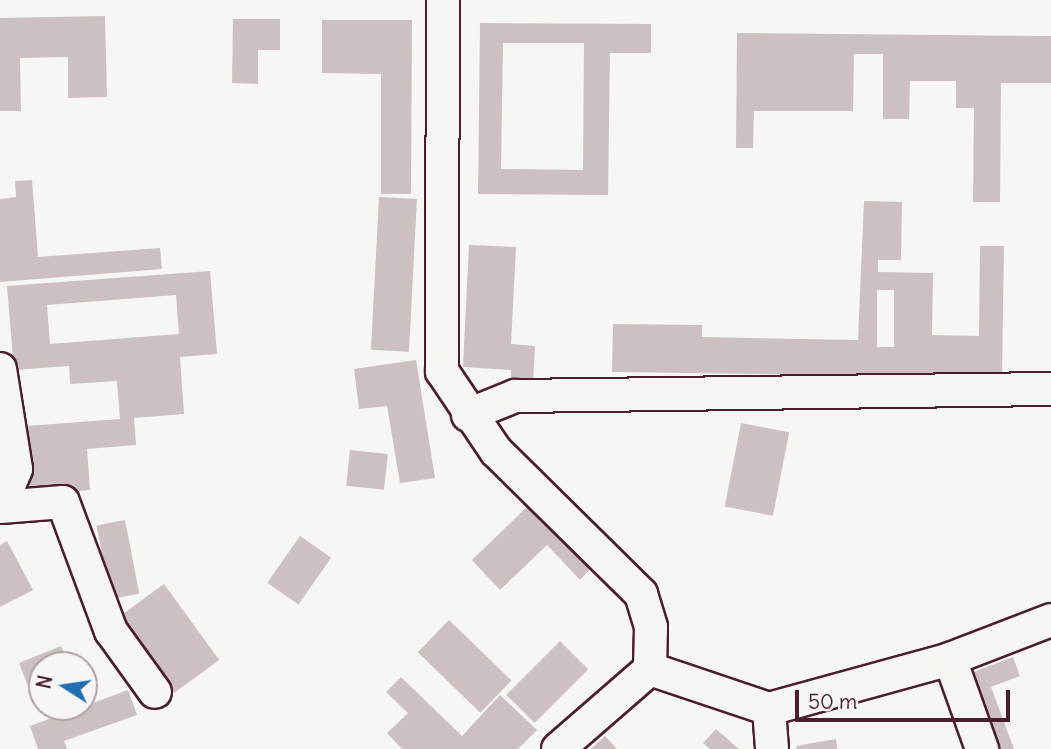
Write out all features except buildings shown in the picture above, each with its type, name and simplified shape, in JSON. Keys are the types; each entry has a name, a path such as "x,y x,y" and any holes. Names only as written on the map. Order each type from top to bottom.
{"street":[{"path":"443,0 442,371 468,415 496,451 641,594 650,627 650,669 558,749"},
{"path":"0,369 16,469 0,507 63,502 111,631 155,692"},
{"path":"468,415 515,396 1051,389"},
{"path":"650,669 769,709 950,659 1051,620"},
{"path":"950,659 982,749"},
{"path":"769,709 772,749"}]}
